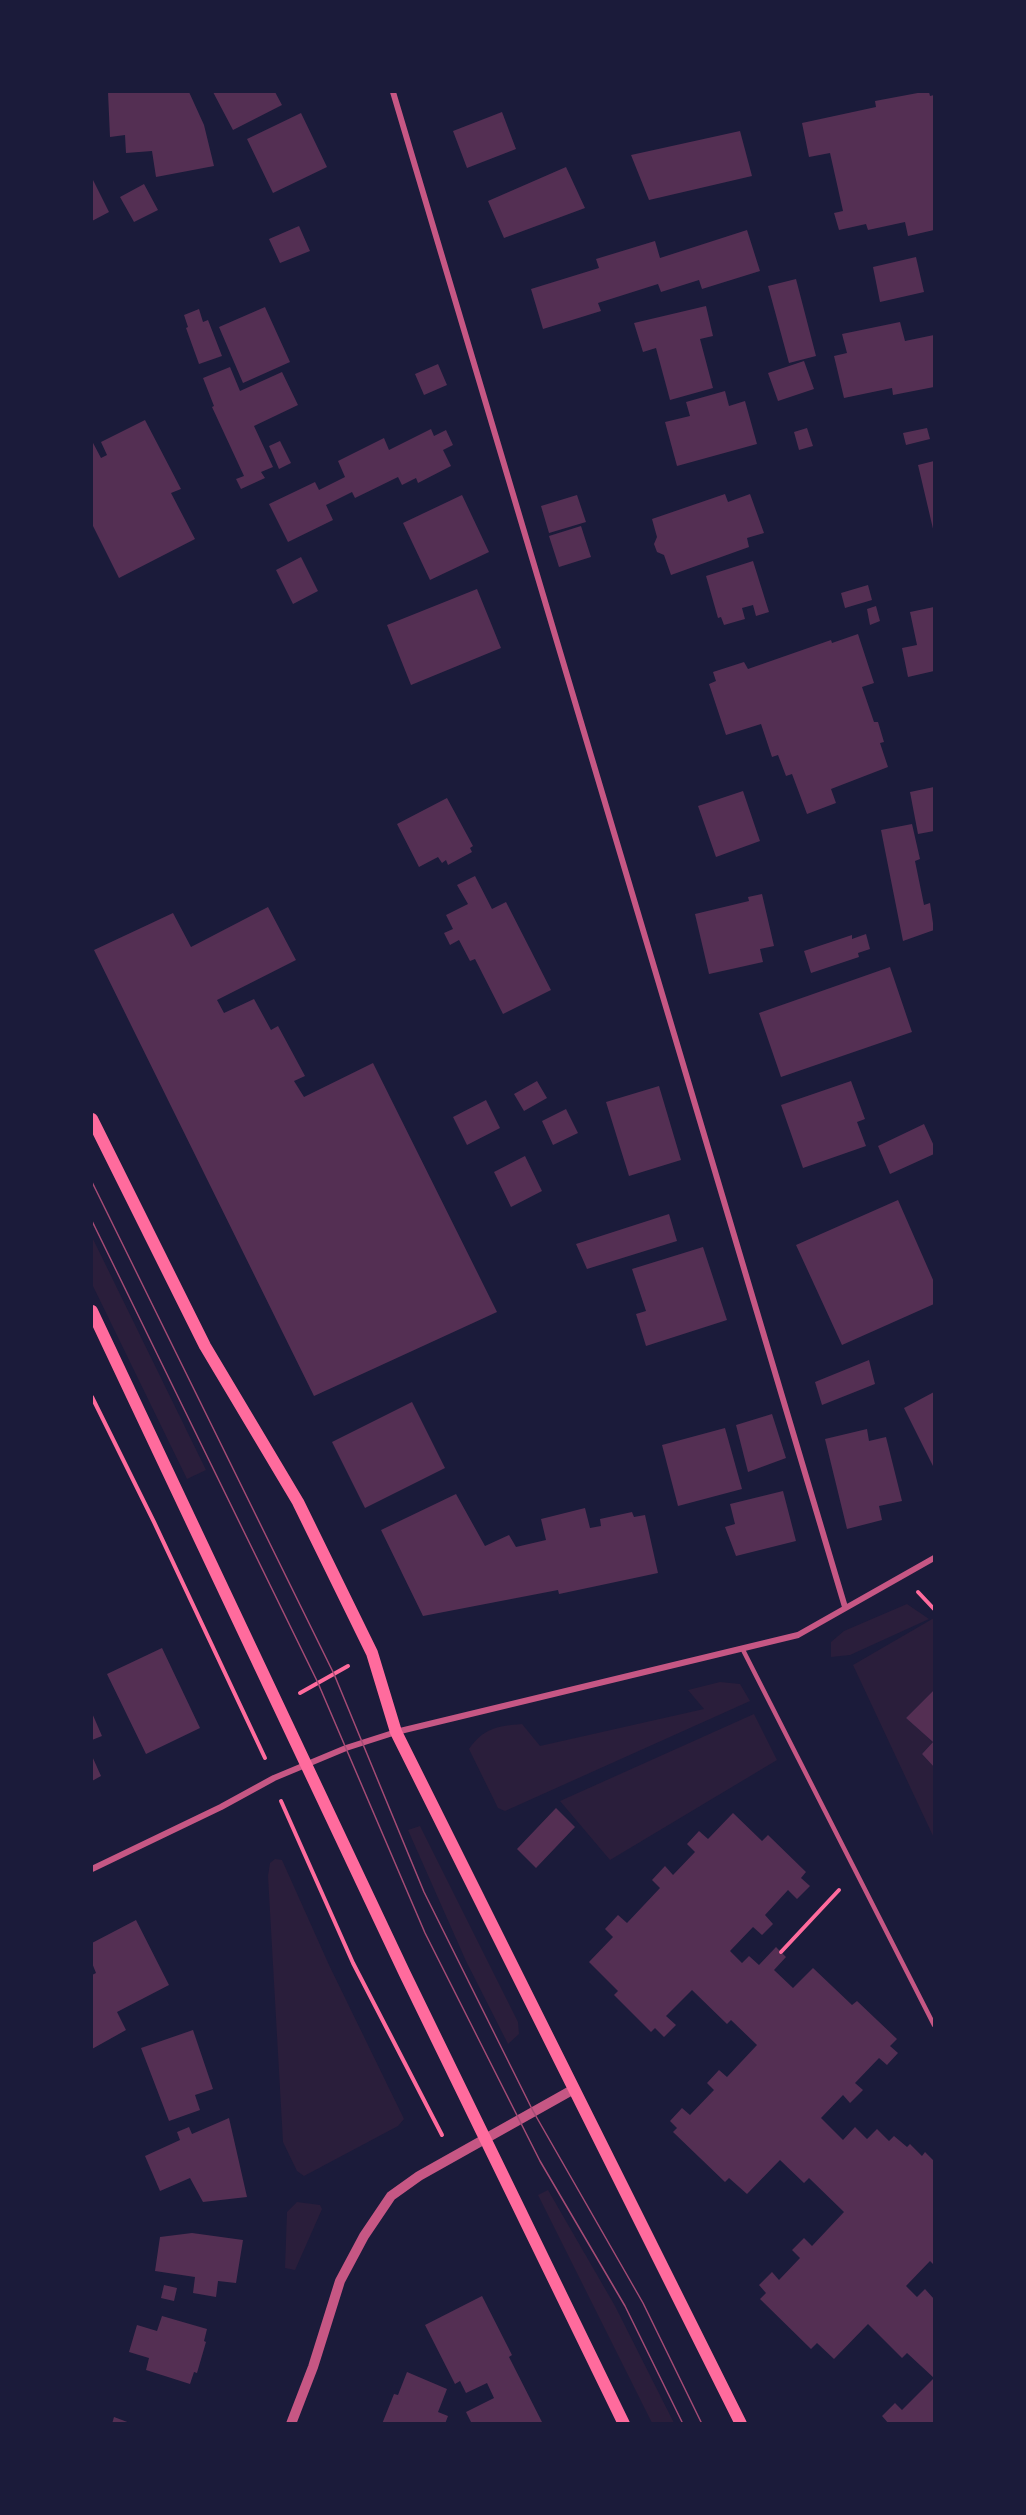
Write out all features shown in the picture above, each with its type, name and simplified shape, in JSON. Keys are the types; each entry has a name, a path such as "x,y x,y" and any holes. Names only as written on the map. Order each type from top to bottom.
{"main road":[{"path":"92,1119 205,1346 298,1502 372,1653 396,1732 741,2424"},
{"path":"92,1311 405,1974 624,2424"}],"street":[{"path":"393,92 845,1607"},
{"path":"92,1869 221,1807 274,1778 346,1748 396,1732 798,1635 934,1558"},
{"path":"291,2424 314,2367 340,2281 363,2236 391,2196 485,2138 574,2089"}],"lane":[{"path":"742,1650 934,2025"}],"path":[{"path":"92,1397 154,1522 274,1778 293,1829 353,1963 453,2157"},
{"path":"294,1696 341,1670"},
{"path":"782,1952 856,1872"}],"shaded area":[{"path":"92,1237 206,1470 187,1479 92,1284"},
{"path":"907,1604 929,1619 850,1655 831,1657 831,1642 844,1631"},
{"path":"934,1618 934,1690 906,1718 933,1742 922,1754 934,1767 934,1838 853,1665"},
{"path":"720,1682 740,1684 750,1701 505,1811 498,1808 469,1749 486,1732 505,1726 522,1724 540,1746 704,1709 688,1690"},
{"path":"754,1714 777,1760 610,1860 560,1801"},
{"path":"420,1826 518,2022 519,2034 508,2044 466,1961 408,1830"},
{"path":"275,1859 282,1860 329,1965 404,2119 398,2126 304,2176 297,2171 283,2142 268,1876 270,1863"},
{"path":"548,2190 615,2306 674,2423 652,2423 538,2195"},
{"path":"297,2202 320,2205 322,2209 295,2270 285,2268 287,2212"}],"building":[{"path":"108,92 189,92 204,125 214,166 156,177 152,151 126,153 125,135 110,137"},
{"path":"213,92 275,92 282,105 233,130"},
{"path":"929,92 930,96 934,95 934,230 908,236 905,222 868,230 866,224 839,230 834,213 843,211 830,153 809,157 802,123 876,107 875,101"},
{"path":"502,112 516,149 467,168 453,131"},
{"path":"301,113 327,167 273,193 247,139"},
{"path":"740,131 752,176 649,200 631,155"},
{"path":"566,167 585,208 504,238 488,201"},
{"path":"92,178 109,212 92,221"},
{"path":"144,184 158,210 134,222 120,197"},
{"path":"299,226 310,251 280,263 269,239"},
{"path":"747,230 760,271 702,289 699,280 661,292 658,284 598,303 601,311 543,329 531,289 599,268 596,259 655,241 660,258"},
{"path":"916,257 924,292 880,302 873,267"},
{"path":"796,279 816,356 789,363 768,286"},
{"path":"706,306 713,336 700,339 713,388 670,400 656,348 643,352 634,323"},
{"path":"265,307 290,362 243,383 219,327"},
{"path":"199,309 203,322 208,320 222,356 199,364 186,328 188,327 184,315"},
{"path":"900,322 905,341 934,335 934,387 893,395 892,388 844,398 834,356 847,353 842,334"},
{"path":"804,361 814,389 778,401 768,373"},
{"path":"438,364 447,385 424,395 415,374"},
{"path":"230,367 240,391 282,372 298,405 254,426 273,467 261,472 265,478 241,489 236,479 244,476 212,407 214,406 203,378"},
{"path":"725,391 729,406 745,401 757,444 677,466 665,422 690,416 686,402"},
{"path":"145,420 181,489 171,493 195,539 119,578 92,524 92,441 101,458 107,455 101,442"},
{"path":"807,428 813,446 799,450 794,432"},
{"path":"927,428 930,439 906,445 903,433"},
{"path":"431,429 434,436 446,430 453,445 443,450 451,466 418,483 416,478 402,485 398,477 355,498 352,492 326,505 333,520 288,542 269,504 315,482 319,490 345,477 338,461 384,438 389,450"},
{"path":"280,441 291,463 279,469 269,446"},
{"path":"934,461 934,533 918,465"},
{"path":"725,494 728,502 750,494 764,533 747,538 749,547 671,575 664,555 657,552 654,544 657,537 652,519"},
{"path":"462,495 489,552 430,580 403,523"},
{"path":"577,495 586,522 549,533 541,506"},
{"path":"581,526 591,557 559,567 549,536"},
{"path":"301,557 318,591 293,604 276,570"},
{"path":"753,561 769,612 756,616 753,605 742,608 745,619 724,625 721,617 718,618 706,576"},
{"path":"868,585 872,600 845,608 841,593"},
{"path":"477,589 501,648 411,685 387,625"},
{"path":"876,606 880,621 870,625 867,609"},
{"path":"934,607 934,671 908,677 902,648 917,645 910,612"},
{"path":"858,634 874,683 862,687 874,722 878,722 884,742 880,743 888,767 831,789 836,803 807,814 792,774 786,776 778,755 772,757 761,724 726,735 709,684 716,681 713,672 744,662 748,669 831,640 832,643"},
{"path":"934,787 934,831 918,834 910,792"},
{"path":"743,791 760,841 716,857 698,806"},
{"path":"447,798 473,846 470,848 472,852 448,865 446,860 442,863 438,857 419,867 397,824"},
{"path":"912,824 920,859 915,861 924,905 930,903 934,930 903,941 881,830"},
{"path":"475,876 492,909 506,902 551,990 503,1014 475,959 470,961 459,940 450,945 444,933 453,929 446,915 468,904 457,885"},
{"path":"762,894 774,946 760,949 763,962 709,974 695,914 749,901 748,897"},
{"path":"268,907 296,960 217,1000 224,1013 254,999 271,1030 278,1026 305,1076 294,1081 304,1097 373,1063 497,1312 314,1396 94,950 173,913 191,947"},
{"path":"866,934 870,949 858,953 859,957 811,973 804,951 852,935 852,939"},
{"path":"890,967 912,1032 781,1077 759,1013"},
{"path":"537,1081 547,1098 524,1111 514,1094"},
{"path":"851,1081 865,1119 857,1122 866,1146 803,1168 781,1105"},
{"path":"659,1086 681,1160 629,1176 606,1102"},
{"path":"486,1100 500,1128 467,1145 453,1117"},
{"path":"566,1109 578,1133 553,1145 542,1121"},
{"path":"924,1124 934,1146 934,1154 890,1174 878,1146"},
{"path":"525,1156 542,1191 511,1207 494,1172"},
{"path":"898,1200 934,1282 934,1304 842,1345 796,1245"},
{"path":"669,1214 677,1241 587,1269 576,1244"},
{"path":"703,1247 727,1320 646,1346 636,1314 646,1311 632,1269"},
{"path":"869,1360 875,1384 822,1405 815,1382"},
{"path":"934,1392 934,1468 904,1408"},
{"path":"412,1402 445,1468 365,1508 332,1442"},
{"path":"772,1414 786,1458 748,1472 736,1425"},
{"path":"725,1428 742,1489 678,1506 662,1445"},
{"path":"867,1429 869,1441 886,1437 902,1501 879,1506 882,1520 847,1529 825,1439"},
{"path":"783,1491 796,1541 736,1556 725,1527 735,1524 730,1504"},
{"path":"456,1494 485,1546 509,1535 516,1547 546,1540 541,1519 585,1508 590,1528 601,1526 600,1519 632,1512 634,1517 645,1515 658,1573 559,1594 558,1590 423,1616 381,1530"},
{"path":"162,1648 200,1728 146,1754 107,1674"},
{"path":"934,1690 934,1767 922,1754 933,1742 906,1718"},
{"path":"92,1713 102,1736 92,1740"},
{"path":"92,1756 101,1776 92,1781"},
{"path":"556,1808 575,1827 536,1868 517,1849"},
{"path":"733,1813 762,1841 768,1835 806,1872 801,1878 810,1886 797,1899 788,1890 765,1915 773,1924 762,1935 753,1927 730,1951 742,1963 749,1956 759,1965 776,1947 786,1957 774,1970 793,1988 813,1968 852,2005 857,2001 897,2039 890,2046 898,2053 887,2065 879,2058 855,2083 863,2090 850,2103 843,2095 821,2118 843,2140 855,2127 867,2139 877,2129 889,2141 894,2136 907,2147 910,2144 922,2156 925,2152 934,2161 934,2265 930,2261 906,2286 917,2297 925,2289 934,2299 934,2378 907,2353 902,2358 868,2324 834,2359 817,2343 811,2349 760,2299 766,2293 759,2285 772,2272 779,2280 800,2258 792,2250 804,2238 812,2246 844,2212 809,2178 804,2183 780,2160 747,2194 729,2178 725,2182 673,2132 677,2128 670,2121 682,2108 690,2115 714,2090 707,2083 719,2070 727,2077 757,2045 731,2020 727,2024 692,1990 666,2016 676,2025 664,2037 655,2028 651,2032 614,1995 618,1991 589,1962 613,1937 605,1929 618,1915 627,1923 660,1888 652,1880 665,1866 673,1875 695,1852 687,1844 699,1831 708,1839"},
{"path":"136,1920 169,1985 117,2012 126,2030 92,2049 92,1975 96,1973 92,1963 92,1943"},
{"path":"193,2030 213,2089 195,2095 200,2110 169,2121 141,2048"},
{"path":"229,2118 247,2197 203,2202 190,2178 160,2191 145,2156 180,2140 177,2132 189,2127 192,2134"},
{"path":"192,2233 243,2240 236,2283 218,2281 216,2297 193,2293 195,2277 155,2271 160,2237"},
{"path":"164,2285 177,2288 174,2301 161,2298"},
{"path":"482,2296 512,2355 509,2357 543,2424 472,2424 466,2412 494,2398 487,2383 466,2393 460,2381 455,2384 425,2325"},
{"path":"162,2316 207,2329 204,2341 206,2342 197,2373 194,2372 190,2384 146,2370 149,2358 129,2352 137,2325 157,2331"},
{"path":"407,2372 447,2389 438,2412 448,2416 445,2424 382,2424 394,2394 398,2395"},
{"path":"934,2378 934,2424 889,2424 882,2416 895,2403 902,2410"},
{"path":"114,2417 130,2423 130,2424 112,2424"}],"tram line":[{"path":"92,1182 334,1674 424,1892 533,2111 643,2303 702,2424"},
{"path":"92,1221 318,1683 425,1933 540,2161 625,2306 683,2424"}]}
